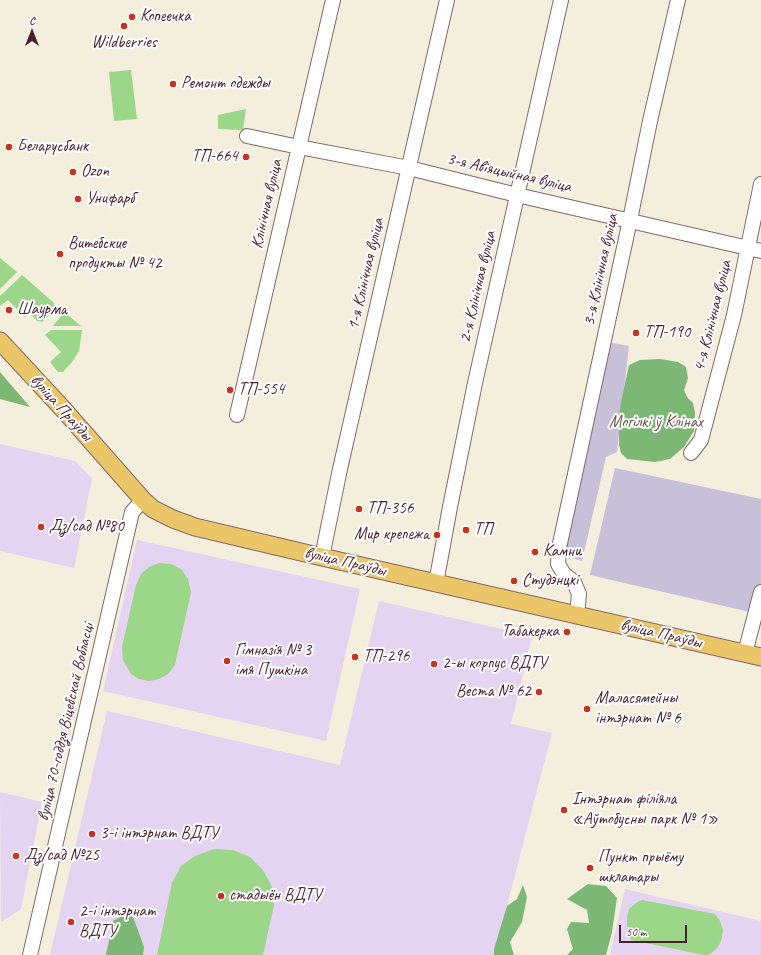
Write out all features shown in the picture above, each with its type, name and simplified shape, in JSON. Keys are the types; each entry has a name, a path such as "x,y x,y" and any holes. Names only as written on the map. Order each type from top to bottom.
{"main road":[{"name":"вуліца Праўды","path":"0,341 63,408 143,500 163,515 195,526 322,557 753,655"}],"street":[{"name":"Клінічная вуліца","path":"237,415 333,0"},
{"name":"1-я Клінічная вуліца","path":"322,557 340,469 447,0"},
{"name":"2-я Клінічная вуліца","path":"436,583 475,383 561,0"},
{"name":"3-я Клінічная вуліца","path":"577,615 579,594 574,582 564,574 558,564 559,548 650,121 678,0"},
{"name":"3-я Авіяцыйная вуліца","path":"247,136 409,168 517,195 755,250"},
{"name":"4-я Клінічная вуліца","path":"692,453 701,440 734,315 755,250 761,184"},
{"name":"вуліца 70-годдзя Віцебскай Вобласці","path":"30,955 132,512 143,500"},
{"path":"753,655 761,592"}],"shaded area":[{"path":"607,342 629,346 617,452 606,457 582,561 561,555"},
{"name":"Дз/сад №80","path":"0,444 75,461 92,478 74,568 0,551"},
{"path":"615,468 761,499 761,582 754,613 590,575"},
{"name":"Гімназія № 3 імя Пушкіна","path":"137,540 360,589 326,741 103,691"},
{"path":"379,601 532,636 511,724 552,733 494,955 50,955 107,711 340,765"},
{"name":"Дз/сад №25","path":"0,792 42,802 21,909 1,922"},
{"path":"625,889 761,921 761,955 610,955"}],"green space":[{"path":"131,70 137,119 114,121 109,72"},
{"path":"246,109 243,130 218,129 218,115"},
{"path":"0,258 17,272 0,289"},
{"path":"22,275 54,303 54,308 42,322 37,321 30,314 25,317 8,300 0,306 0,296"},
{"path":"68,315 81,326 53,326 61,316"},
{"path":"51,330 82,330 79,351 63,372 58,372 50,362 61,352 45,335"},
{"name":"Могілкі ў Клінах","path":"660,359 678,362 686,367 688,378 684,390 687,397 693,403 695,413 694,431 684,447 670,459 655,462 627,459 621,453 619,445 619,416 629,365 640,360"},
{"path":"0,372 30,407 0,399"},
{"path":"159,563 171,564 181,569 188,579 191,592 175,665 168,674 159,679 149,681 139,679 131,674 123,660 122,647 136,585 141,574 149,567"},
{"name":"стадыён ВДТУ","path":"214,849 233,850 250,857 263,870 272,887 274,905 263,955 157,955 172,883 181,866 195,856"},
{"path":"588,884 606,886 617,898 612,932 606,955 567,955 573,949 567,929 571,922 589,923 587,910 567,899"},
{"path":"523,885 527,897 522,922 510,942 514,955 494,955 494,949 507,906 517,899"},
{"path":"642,900 715,914 720,921 723,930 719,945 708,955 704,955 631,940 627,933 627,917 629,909"},
{"path":"131,911 144,947 143,955 106,955 113,921"}],"place":[{"name":"Копеечка","path":"132,17"},
{"name":"Wildberries","path":"124,26"},
{"name":"Ремонт одежды","path":"173,84"},
{"name":"Беларусбанк","path":"9,147"},
{"name":"ТП-664","path":"246,157"},
{"name":"Ozon","path":"73,172"},
{"name":"Унифарб","path":"78,199"},
{"name":"Витебские продукты № 42","path":"60,254"},
{"name":"Шаурма","path":"9,310"},
{"name":"ТП-190","path":"636,333"},
{"name":"ТП-554","path":"230,390"},
{"name":"ТП-356","path":"359,509"},
{"name":"Дз/сад №80","path":"41,527"},
{"name":"ТП","path":"466,530"},
{"name":"Мир крепежа","path":"437,535"},
{"name":"Камни","path":"535,552"},
{"name":"Студэнцкі","path":"514,581"},
{"name":"Табакерка","path":"567,632"},
{"name":"ТП-296","path":"355,657"},
{"name":"Гімназія № 3 імя Пушкіна","path":"227,661"},
{"name":"2-ы корпус ВДТУ","path":"434,664"},
{"name":"Веста № 62","path":"539,692"},
{"name":"Маласямейны інтэрнат № 6","path":"587,709"},
{"name":"Інтэрнат філіяла «Аўтобусны парк № 1»","path":"564,810"},
{"name":"3-і інтэрнат ВДТУ","path":"92,834"},
{"name":"Дз/сад №25","path":"16,856"},
{"name":"Пункт прыёму шклатары","path":"590,868"},
{"name":"стадыён ВДТУ","path":"221,896"},
{"name":"2-і інтэрнат ВДТУ","path":"71,922"}]}
